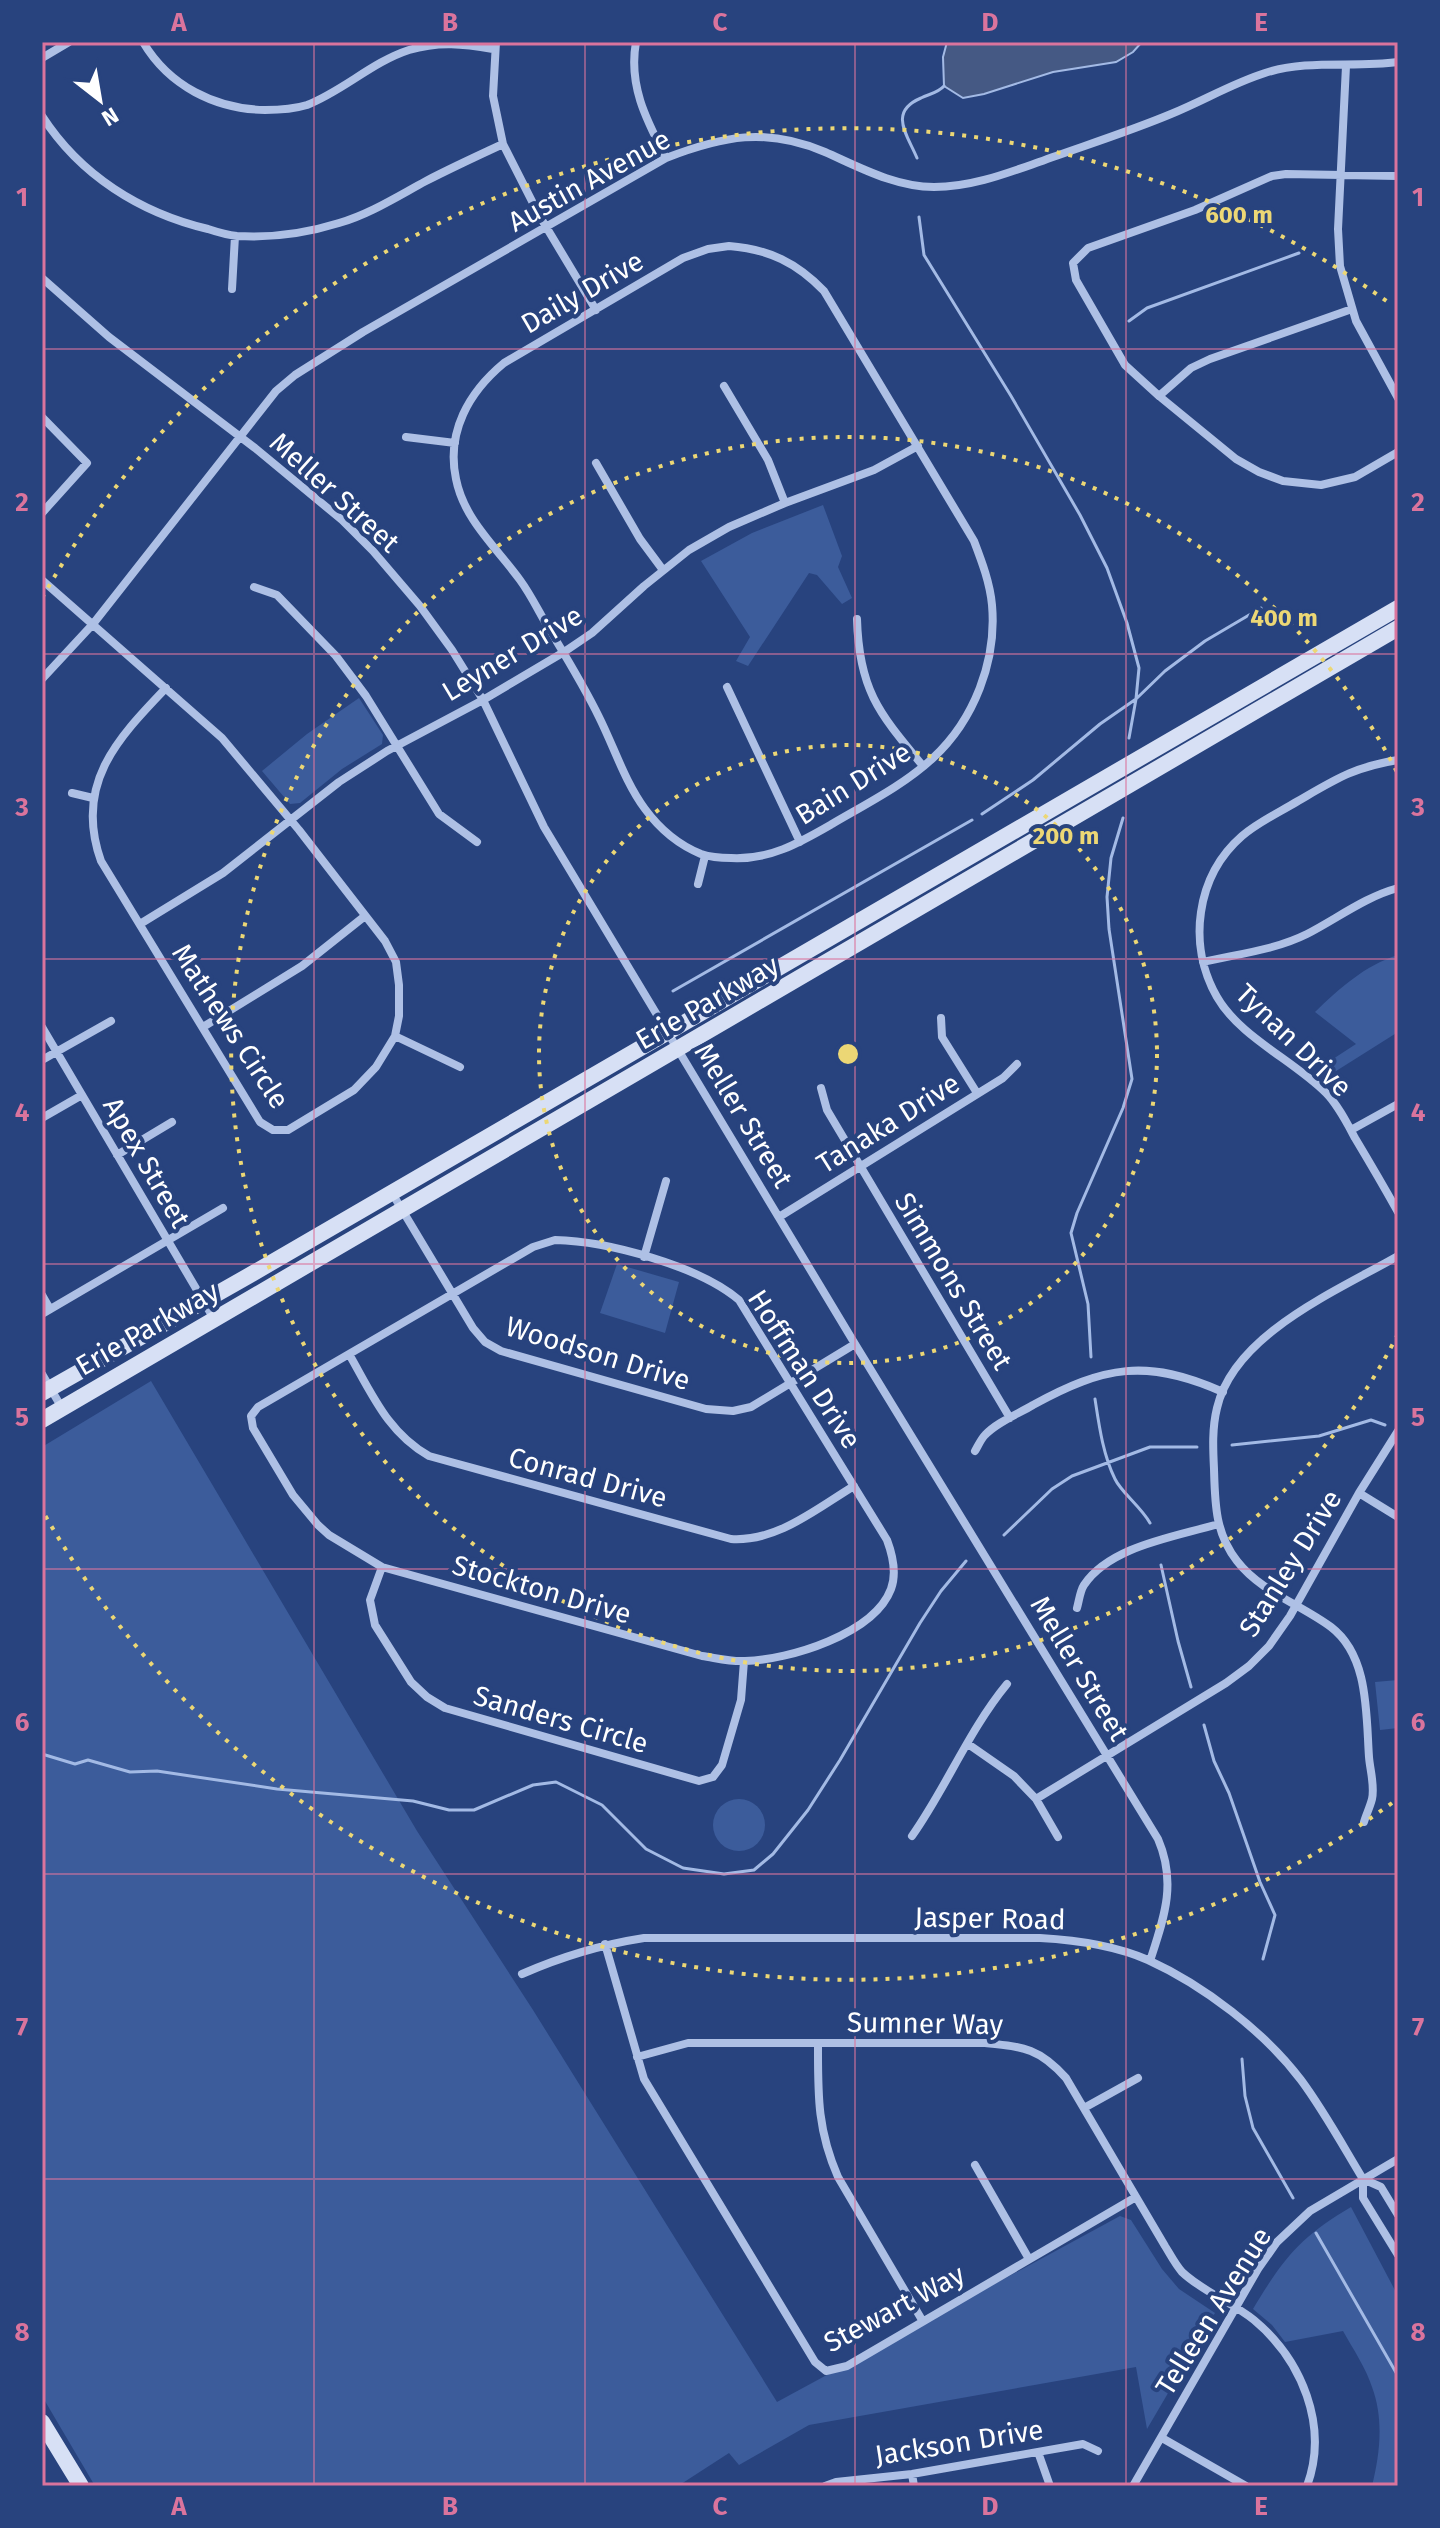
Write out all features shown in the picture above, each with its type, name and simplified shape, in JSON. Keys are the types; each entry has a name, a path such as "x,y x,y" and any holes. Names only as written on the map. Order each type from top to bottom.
{"main road":[{"name":"Erie Parkway","path":"45,1385 204,1302 1398,608"},
{"name":"Erie Parkway","path":"42,1420 1398,628"},
{"path":"42,2422 81,2486"}],"street":[{"path":"42,58 69,42"},
{"path":"143,42 165,71 211,101 241,109 280,110 306,105 391,57 436,44 494,46 493,96 503,144 596,310"},
{"path":"636,42 634,77 640,104 666,158"},
{"name":"Austin Avenue","path":"42,679 93,624 276,391 295,375 363,332 666,158 705,143 753,136 792,141 824,151 863,171 911,184 954,186 1000,176 1131,129 1270,71 1299,66 1372,66 1398,62"},
{"path":"1346,66 1340,176 1340,266 1352,309 1366,342 1398,398"},
{"path":"42,116 62,145 108,186 181,223 235,236 311,231 341,223 367,213 503,144"},
{"path":"1398,176 1272,176 1195,210 1088,248 1073,263 1076,280 1125,365 1236,459 1283,481 1321,485 1355,477 1398,452"},
{"path":"232,289 235,236"},
{"name":"Daily Drive","path":"564,652 521,582 464,505 456,481 455,443 460,420 472,396 486,378 504,363 683,258 729,246 771,253 790,261 824,291 918,446"},
{"name":"Meller Street","path":"42,278 109,337 342,520 420,606 452,650 483,700 544,827 855,1344 1148,1820 1166,1856 1169,1875 1165,1914 1150,1961"},
{"path":"1159,396 1191,368 1210,359 1352,309"},
{"path":"724,386 768,460 785,503"},
{"path":"42,417 87,463 42,513"},
{"path":"406,437 455,443"},
{"name":"Leyner Drive","path":"140,924 223,873 339,782 397,745 483,700 592,633 689,550 729,527 874,470 918,446"},
{"name":"Bain Drive","path":"564,652 644,807 660,827 705,856 761,857 800,842 903,782 949,742 974,706 990,648 992,606 986,571 974,541 918,446"},
{"path":"596,463 640,539 663,570"},
{"name":"Mathews Circle","path":"42,580 166,688 222,738 385,941 396,962 399,1016 395,1036 376,1067 354,1090 288,1130 273,1130 260,1122 101,861 95,843 93,798 96,782 113,747 166,688"},
{"path":"254,587 277,595 327,646 366,696 439,814 477,842"},
{"path":"857,619 862,670 871,696 887,723 923,766"},
{"path":"727,687 800,842"},
{"name":"Tynan Drive","path":"1398,760 1347,772 1243,835 1214,870 1200,914 1203,962 1214,993 1233,1018 1328,1095 1398,1212"},
{"path":"72,793 93,798"},
{"path":"698,884 705,856"},
{"path":"1203,962 1280,945 1307,934 1384,892 1398,888"},
{"path":"203,1027 302,966 365,916"},
{"path":"941,1018 942,1037 977,1093"},
{"path":"42,1060 111,1021"},
{"name":"Apex Street","path":"42,1027 214,1319"},
{"path":"395,1036 460,1067"},
{"name":"Tanaka Drive","path":"779,1217 1003,1078 1017,1064"},
{"name":"Simmons Street","path":"821,1088 827,1110 1010,1418"},
{"path":"42,1118 82,1095"},
{"path":"1351,1130 1398,1104"},
{"path":"117,1155 172,1122"},
{"path":"644,1257 666,1181"},
{"name":"Woodson Drive","path":"392,1193 473,1328 485,1342 501,1351 706,1409 733,1411 751,1407 855,1344"},
{"path":"42,1295 46,1312 223,1208"},
{"name":"Hoffman Drive","path":"251,1416 258,1407 533,1247 555,1240 578,1241 644,1257 703,1276 739,1300 887,1540 894,1574 891,1590 881,1605"},
{"path":"1364,1822 1373,1797 1359,1668 1353,1653 1333,1628 1255,1580 1236,1560 1218,1524 1213,1440 1217,1408 1223,1392 1253,1347 1270,1332 1398,1256"},
{"name":"Conrad Drive","path":"349,1354 396,1432 411,1446 429,1456 731,1539 758,1538 778,1532 854,1486"},
{"path":"975,1451 985,1434 1010,1418 1078,1382 1112,1373 1136,1370 1167,1372 1223,1392"},
{"path":"45,1385 62,1408"},
{"name":"Stockton Drive","path":"251,1416 253,1428 280,1474 318,1525 382,1567 702,1656 744,1661 812,1648 859,1624 881,1605"},
{"name":"Stanley Drive","path":"1036,1799 1226,1683 1269,1646 1398,1431"},
{"path":"1359,1493 1398,1517"},
{"path":"1077,1608 1082,1587 1096,1570 1111,1559 1130,1550 1218,1524"},
{"name":"Sanders Circle","path":"382,1567 370,1600 375,1625 402,1670 427,1697 445,1708 699,1781 713,1777 722,1765 741,1700 744,1661"},
{"path":"912,1836 991,1702 1007,1684"},
{"path":"968,1744 1000,1765 1036,1799 1058,1837"},
{"name":"Jasper Road","path":"522,1974 605,1944 644,1938 1040,1938 1099,1945 1150,1961 1227,2008 1262,2038 1299,2078 1363,2179"},
{"path":"605,1944 637,2057"},
{"name":"Sumner Way","path":"637,2057 688,2043 985,2043 1024,2047 1050,2060 1066,2078 1182,2271 1255,2320 1273,2339 1304,2387 1316,2446 1307,2486"},
{"path":"818,2044 819,2112 828,2154 838,2177 922,2320"},
{"name":"Stewart Way","path":"637,2057 644,2079 815,2362 826,2371 847,2366 1136,2197"},
{"path":"1084,2108 1138,2078"},
{"name":"Telleen Avenue","path":"1133,2486 1258,2269 1277,2242 1310,2211 1398,2159"},
{"path":"975,2165 1029,2259"},
{"path":"1398,2215 1381,2187 1363,2179 1363,2198 1398,2255"},
{"path":"1162,2438 1246,2486"},
{"name":"Jackson Drive","path":"825,2486 1083,2444 1098,2451"},
{"path":"1038,2452 1050,2486"},
{"path":"912,2474 914,2486"}],"shaded area":[{"path":"947,42 1142,42 1133,52 1116,62 1053,72 963,98 944,86 943,57"},
{"path":"823,505 842,556 838,567 852,598 842,604 817,575 809,573 748,666 736,661 750,637 701,561 752,533"},
{"path":"359,698 383,735 382,744 342,769 300,803 290,804 262,771 307,734"},
{"path":"1398,955 1398,1032 1325,1078 1316,1070 1356,1044 1315,1012 1364,971"},
{"path":"617,1264 679,1282 665,1333 600,1313"},
{"path":"151,1381 417,1831 533,2010 777,2402 1120,2216 1131,2220 1162,2269 1179,2289 1215,2313 1147,2429 1136,2367 809,2425 739,2465 729,2453 678,2486 95,2486 42,2396 42,1447"},
{"path":"1398,1680 1398,1728 1380,1730 1375,1682"},
{"path":"739,1799 758,1806 765,1825 758,1844 739,1851 720,1844 713,1825 720,1806"},
{"path":"1351,2207 1398,2296 1398,2486 1372,2486 1379,2449 1376,2399 1343,2331 1285,2342 1272,2325 1253,2309 1294,2250"}],"waterway":[{"path":"917,158 905,132 905,110 944,86"},
{"path":"919,217 924,255 1011,396 1107,568 1139,668 1136,699 1100,724 1033,780 982,814"},
{"path":"1129,321 1147,308 1299,253"},
{"path":"1129,738 1136,699 1165,671 1205,641 1261,608"},
{"path":"1091,1357 1088,1304 1071,1233 1132,1079 1107,897 1111,858 1123,818"},
{"path":"673,991 972,820"},
{"path":"1095,1399 1111,1470 1118,1484 1150,1523"},
{"path":"1232,1445 1319,1436 1371,1420 1385,1425"},
{"path":"1004,1535 1052,1489 1072,1476 1150,1447 1197,1447"},
{"path":"42,1754 75,1764 88,1760 130,1772 157,1771 277,1789 413,1801 449,1810 474,1810 533,1785 556,1782 602,1805 646,1849 683,1868 724,1874 754,1870 773,1854 808,1810 920,1623 966,1561"},
{"path":"1161,1565 1191,1687"},
{"path":"1204,1725 1214,1761 1275,1915 1263,1959"},
{"path":"1242,2059 1245,2096 1253,2128 1293,2198"},
{"path":"1316,2233 1398,2376"}]}
